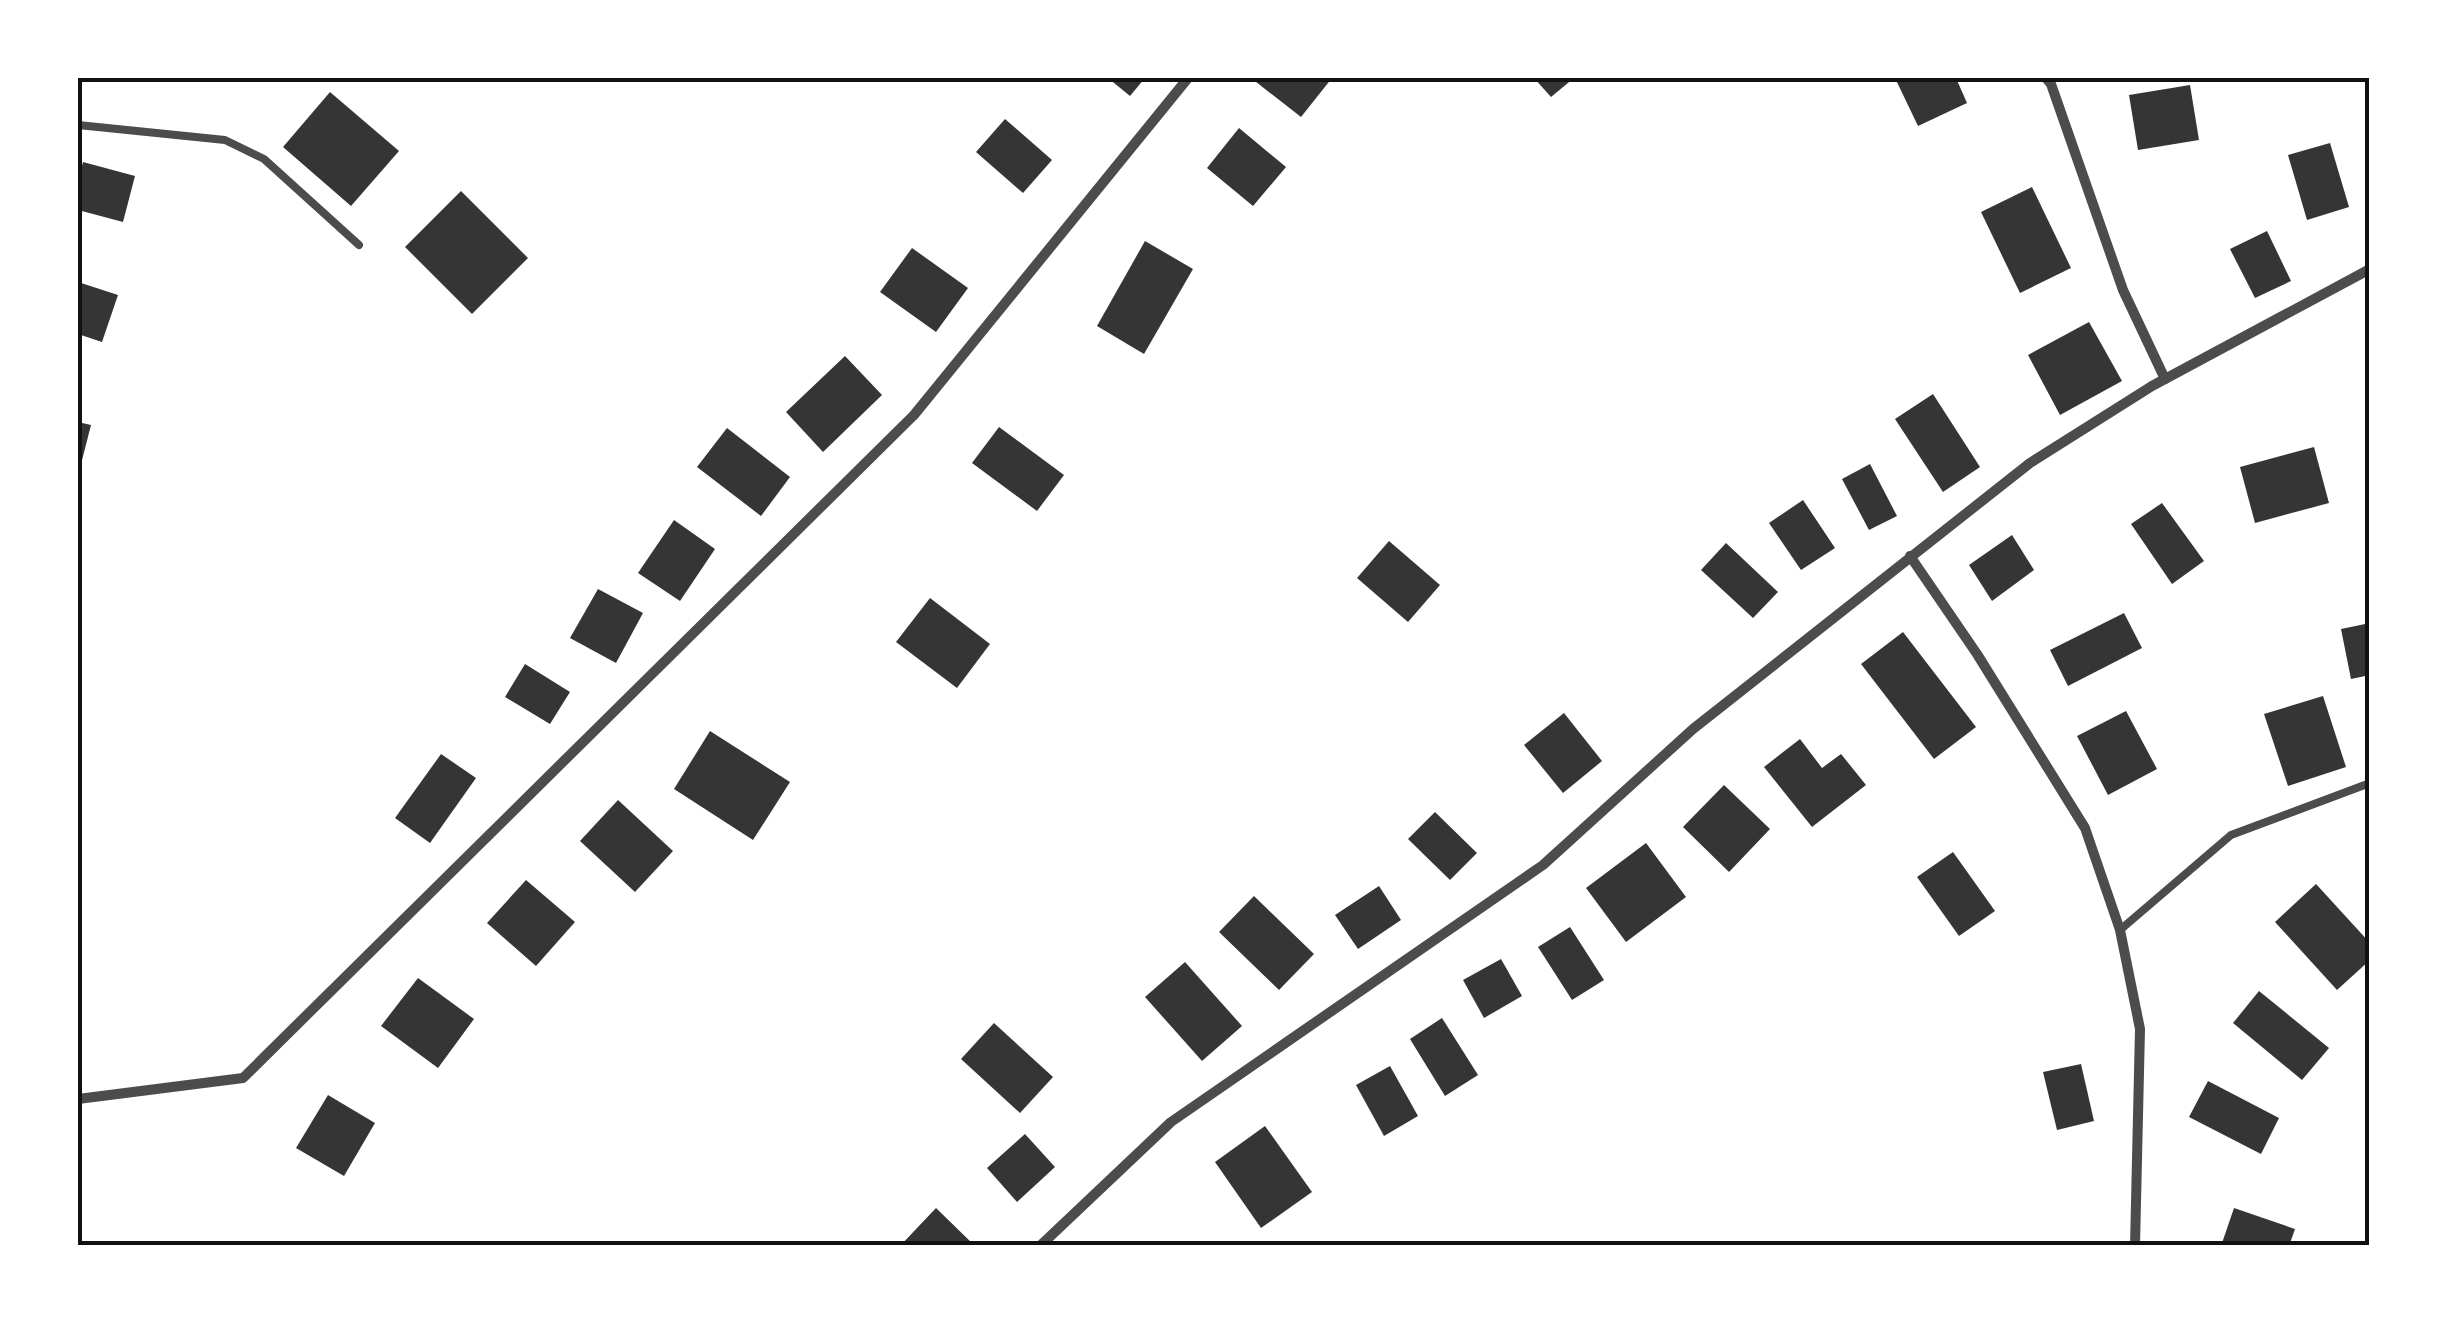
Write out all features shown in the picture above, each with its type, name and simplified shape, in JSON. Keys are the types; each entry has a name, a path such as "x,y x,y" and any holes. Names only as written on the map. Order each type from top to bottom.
{"street":[{"path":"78,1099 243,1078 914,414 1188,78"},
{"path":"2046,78 2122,290 2165,379"},
{"path":"1040,1246 1172,1122 1543,866 1693,728 2030,463 2165,379 2370,269"},
{"path":"1910,556 1977,654 2085,828 2120,930 2140,1029 2135,1246"}],"lane":[{"path":"78,124 225,140 264,158 359,245"},
{"path":"2120,930 2232,835 2370,783"}],"building":[{"path":"1108,78 1145,78 1130,96"},
{"path":"1251,78 1332,78 1301,117"},
{"path":"1534,78 1574,78 1551,97"},
{"path":"1895,78 1956,78 1967,103 1918,126"},
{"path":"2190,85 2199,140 2138,150 2129,95"},
{"path":"330,92 399,151 351,206 283,147"},
{"path":"1005,119 1052,160 1023,193 976,152"},
{"path":"1239,128 1286,167 1253,206 1207,168"},
{"path":"2330,143 2349,207 2307,220 2288,155"},
{"path":"83,162 135,176 123,222 78,210 78,181"},
{"path":"2032,187 2071,268 2020,293 1981,212"},
{"path":"461,191 528,258 472,314 405,247"},
{"path":"2267,231 2291,281 2255,298 2230,249"},
{"path":"1145,241 1193,269 1144,354 1097,326"},
{"path":"912,248 968,288 936,332 880,292"},
{"path":"78,282 118,295 102,342 78,334"},
{"path":"2089,322 2122,381 2060,415 2028,355"},
{"path":"845,356 882,395 823,452 786,412"},
{"path":"1933,394 1980,467 1943,492 1895,419"},
{"path":"78,422 91,425 79,472 78,472"},
{"path":"999,427 1064,475 1037,511 972,463"},
{"path":"727,428 790,477 761,516 697,467"},
{"path":"2314,447 2329,503 2255,523 2240,467"},
{"path":"1870,464 1897,516 1869,530 1842,479"},
{"path":"1803,500 1835,548 1801,570 1769,523"},
{"path":"2162,503 2204,561 2172,584 2131,524"},
{"path":"674,520 715,549 680,601 638,573"},
{"path":"2012,535 2034,570 1992,601 1969,565"},
{"path":"1389,541 1440,585 1408,622 1357,578"},
{"path":"1726,543 1778,592 1753,618 1701,570"},
{"path":"598,589 643,613 616,663 570,638"},
{"path":"930,598 990,644 957,688 896,642"},
{"path":"2124,613 2142,648 2068,686 2050,650"},
{"path":"2370,623 2370,675 2351,679 2341,629"},
{"path":"1903,632 1976,727 1934,759 1861,664"},
{"path":"525,664 570,692 550,724 505,697"},
{"path":"2323,696 2346,767 2288,786 2264,714"},
{"path":"2126,711 2157,769 2108,795 2077,736"},
{"path":"1564,713 1602,761 1563,793 1524,745"},
{"path":"710,731 790,782 753,840 674,789"},
{"path":"1800,739 1822,768 1841,754 1866,785 1812,827 1764,767"},
{"path":"441,754 476,778 430,843 395,818"},
{"path":"1724,785 1770,829 1729,872 1683,827"},
{"path":"618,800 673,851 635,892 580,841"},
{"path":"1435,812 1477,853 1450,880 1408,839"},
{"path":"1646,843 1686,897 1626,942 1586,888"},
{"path":"1953,852 1995,911 1959,936 1917,877"},
{"path":"526,880 575,922 536,966 487,923"},
{"path":"2316,884 2370,943 2370,960 2337,990 2275,922"},
{"path":"1379,886 1401,920 1358,949 1335,915"},
{"path":"1254,896 1314,954 1279,990 1219,932"},
{"path":"1570,927 1604,980 1572,1000 1538,947"},
{"path":"1501,959 1522,996 1484,1018 1463,980"},
{"path":"1185,962 1242,1026 1202,1061 1145,997"},
{"path":"418,978 474,1019 438,1068 381,1026"},
{"path":"2259,991 2329,1048 2302,1080 2233,1023"},
{"path":"1442,1018 1478,1075 1445,1096 1410,1039"},
{"path":"994,1023 1053,1077 1020,1113 961,1059"},
{"path":"2081,1064 2094,1121 2057,1130 2043,1072"},
{"path":"1390,1066 1418,1116 1384,1136 1356,1085"},
{"path":"2208,1081 2279,1118 2261,1154 2189,1117"},
{"path":"328,1095 375,1123 344,1176 296,1148"},
{"path":"1265,1126 1312,1192 1261,1228 1215,1162"},
{"path":"1025,1134 1055,1167 1017,1202 987,1168"},
{"path":"936,1208 975,1246 900,1246"},
{"path":"2234,1208 2295,1229 2289,1246 2221,1246"}]}
